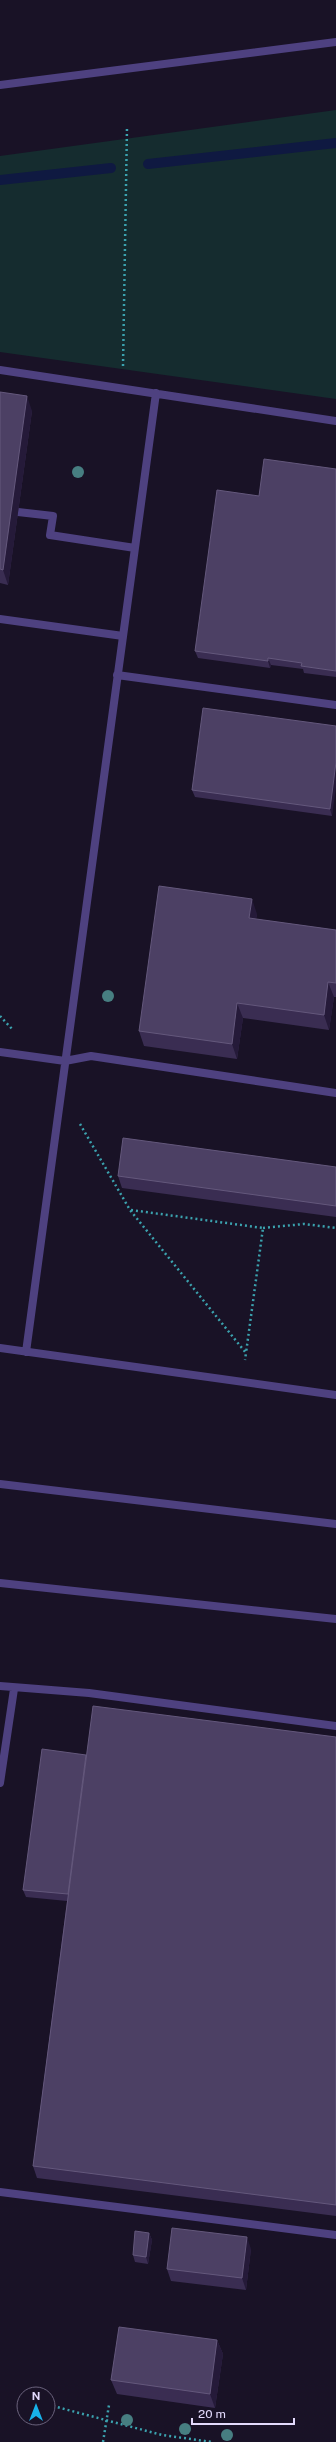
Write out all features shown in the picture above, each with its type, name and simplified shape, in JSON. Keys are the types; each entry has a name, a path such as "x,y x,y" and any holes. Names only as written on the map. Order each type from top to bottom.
{"lane":[{"path":"0,85 336,42"},
{"path":"0,370 336,421"},
{"path":"26,1352 156,393"},
{"path":"18,512 52,516 50,535 135,548"},
{"path":"0,619 123,636"},
{"path":"117,675 336,705"},
{"path":"0,1052 65,1061 91,1056 336,1093"},
{"path":"0,1348 336,1395"},
{"path":"0,1484 336,1524"},
{"path":"0,1583 336,1618"},
{"path":"0,1686 14,1689 88,1693 336,1726"},
{"path":"0,1783 14,1689"},
{"path":"0,2192 336,2235"}],"path":[{"path":"123,389 127,127"},
{"path":"61,1092 130,1210 246,1353"},
{"path":"130,1210 263,1228 304,1224 336,1228"},
{"path":"243,1382 263,1228"},
{"path":"103,2442 109,2405"},
{"path":"56,2407 162,2435 212,2442"}],"green space":[{"path":"336,110 336,399 0,352 0,156"}],"building":[{"path":"0,392 27,396 3,570 0,569"},
{"path":"264,459 336,469 336,671 301,666 302,663 268,658 268,661 195,651 217,490 259,496"},
{"path":"203,708 336,726 336,762 330,809 192,790"},
{"path":"159,886 252,899 249,918 336,930 336,983 328,982 324,1015 237,1003 232,1044 139,1031"},
{"path":"123,1138 336,1167 336,1206 118,1176"},
{"path":"93,1706 336,1737 336,2205 33,2166"},
{"path":"42,1749 86,1755 68,1894 23,1890"},
{"path":"172,2228 247,2237 242,2278 167,2269"},
{"path":"135,2231 149,2233 146,2257 133,2255"},
{"path":"119,2327 217,2340 210,2394 111,2380"}],"waterway":[{"path":"148,164 336,143"},
{"path":"0,180 111,168"}]}
